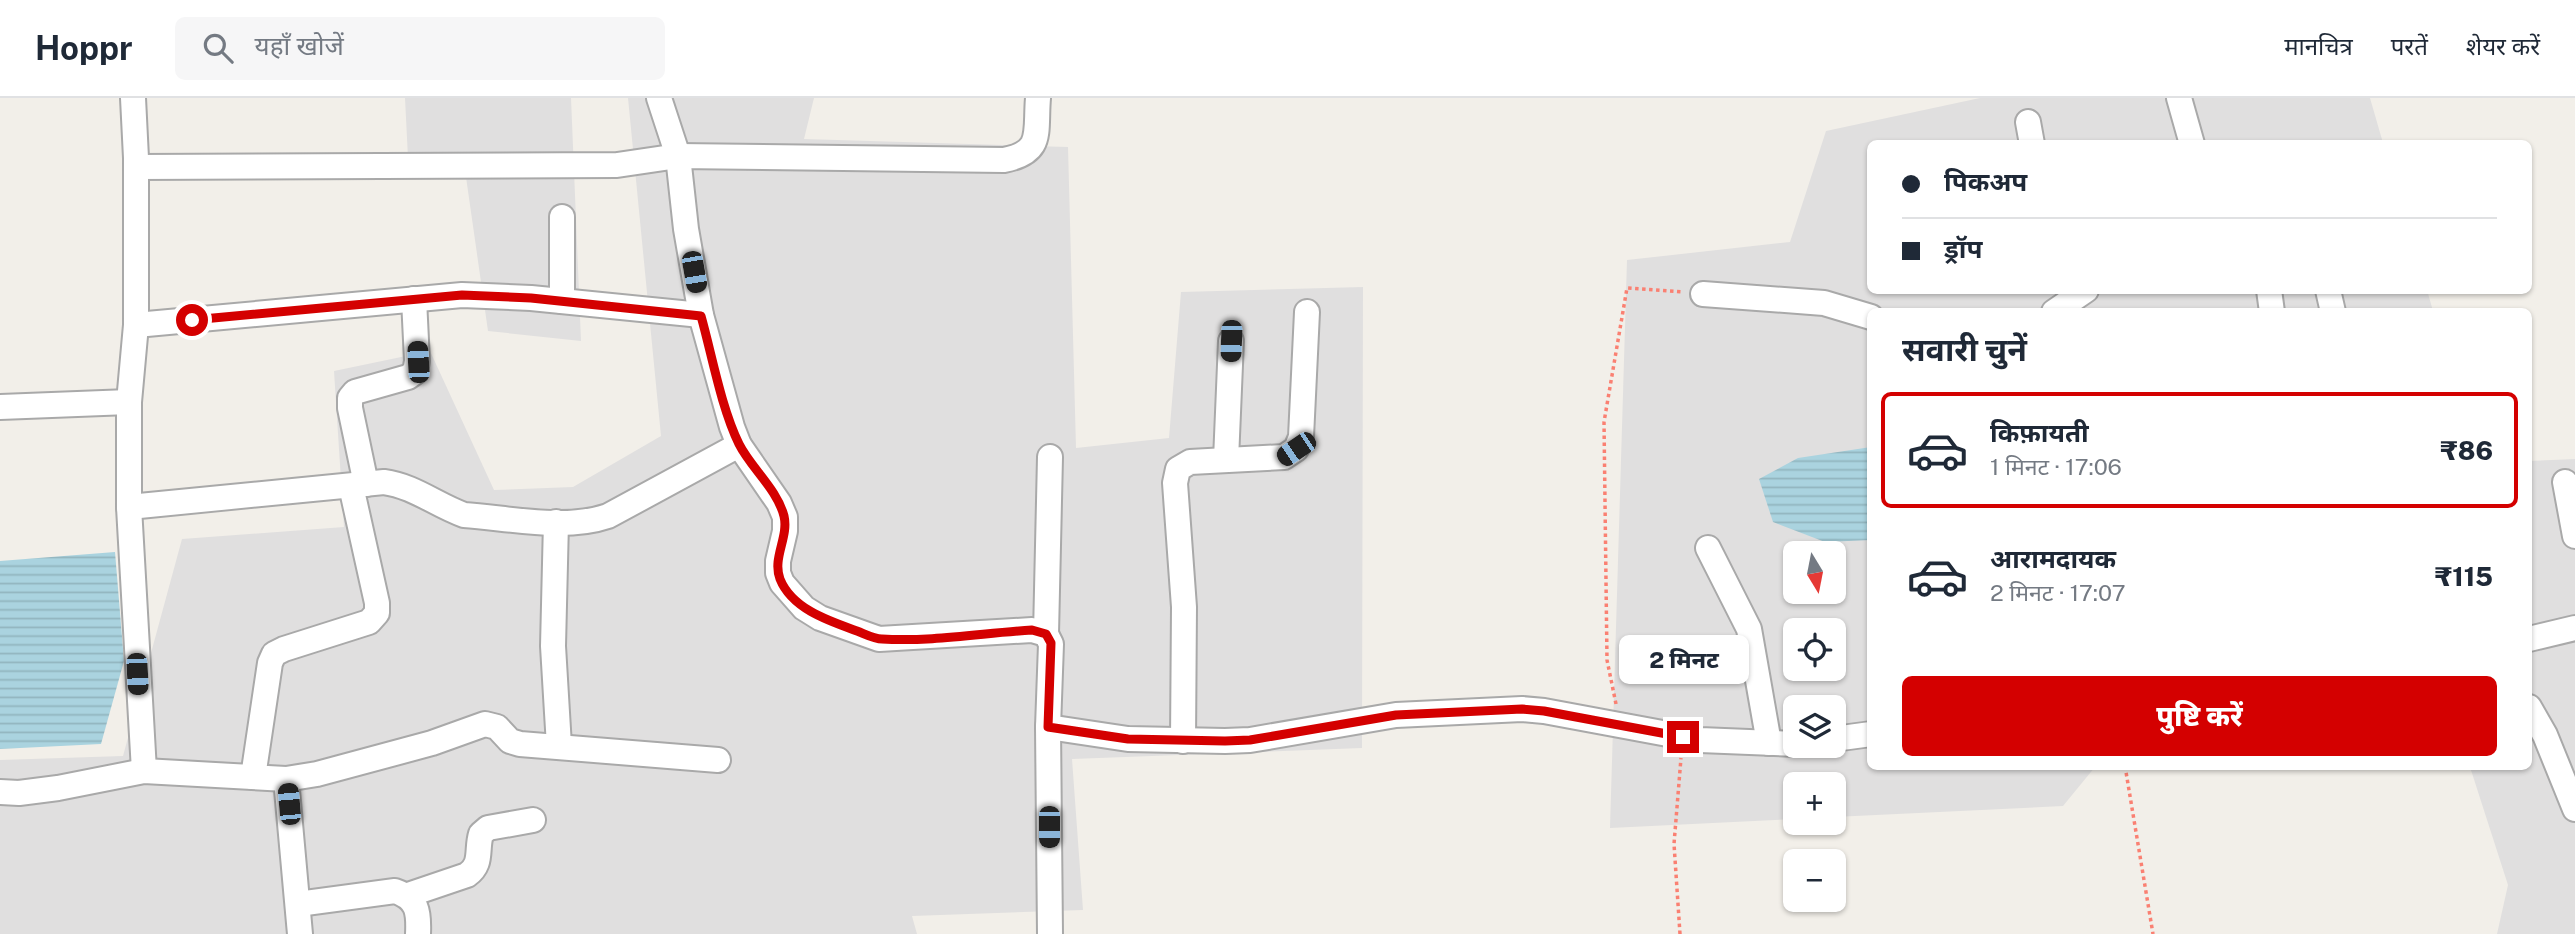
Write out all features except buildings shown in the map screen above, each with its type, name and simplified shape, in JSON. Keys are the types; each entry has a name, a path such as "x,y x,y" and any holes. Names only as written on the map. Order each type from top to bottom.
{"street":[{"path":"133,98 136,325 129,402 129,508 144,771"},
{"path":"659,98 678,156 686,229 701,316 732,427 739,446 779,503 785,517 785,531 778,561 778,573 782,583 804,608 820,618 879,639 1032,630 1046,634"},
{"path":"136,167 617,165 678,156 1004,160 1024,156 1034,145 1038,98"},
{"path":"2179,98 2191,140"},
{"path":"562,217 562,301"},
{"path":"1703,294 1824,303 1867,316"},
{"path":"2059,302 2077,294"},
{"path":"136,325 462,295 562,301 701,316"},
{"path":"253,777 270,663 274,654 369,622 377,613 358,485 350,398 355,391 408,377 415,372 418,362 414,299"},
{"path":"1182,741 1184,607 1175,483 1178,469 1190,462 1284,457 1296,449 1301,436 1307,312"},
{"path":"1226,460 1231,341"},
{"path":"0,407 129,402"},
{"path":"129,508 384,482 399,484 464,515 592,522 739,446"},
{"path":"1049,934 1048,727 1051,643 1046,634 1050,457"},
{"path":"2565,482 2575,536"},
{"path":"556,522 553,646 559,746"},
{"path":"1708,548 1749,629 1769,743"},
{"path":"2532,638 2575,628"},
{"path":"1048,727 1128,739 1250,740 1396,715 1522,709 1700,740 1783,744"},
{"path":"2532,712 2545,735 2575,809"},
{"path":"0,792 19,793 58,788 144,771 286,779 317,774 432,743 485,724 497,727 510,741 520,744 718,760"},
{"path":"1846,737 1867,735"},
{"path":"286,779 300,934"},
{"path":"298,904 395,891 408,895 467,874 475,869 479,860 481,834 488,828 533,820"},
{"path":"408,895 416,906 418,934"}],"path":[{"path":"1620,725 1607,660 1604,422 1626,288 1703,294"},
{"path":"1679,934 1674,844 1683,737"},
{"path":"2126,770 2152,934"}],"shaded area":[{"path":"405,98 571,98 581,341 488,331 465,170 409,178"},
{"path":"628,98 814,98 804,139 1068,147 1076,448 1169,438 1181,292 1363,287 1362,748 1072,759 1083,910 912,916 917,934 0,934 0,760 123,756 182,539 344,527 334,371 430,351 494,490 573,487 661,436"},
{"path":"1980,98 2370,98 2382,140 1867,140 1867,294 2428,294 2432,308 1867,308 1867,770 2093,770 2063,806 1846,816 1846,772 1783,772 1783,820 1610,828 1627,260 1790,242 1826,131"},
{"path":"2575,459 2575,934 2497,934 2508,885 2471,770 2532,770 2532,461"}],"water":[{"path":"1867,448 1867,540 1822,541 1773,522 1759,479 1798,458"},
{"path":"115,552 124,661 101,744 0,749 0,561"}],"route":[{"path":"192,320 462,295 531,298 701,316 739,446 779,503 785,517 785,531 778,561 778,573 782,583 804,608 820,618 879,639 1032,630 1046,634 1051,643 1048,727 1128,739 1225,741 1250,740 1396,715 1522,709 1683,737"}]}
